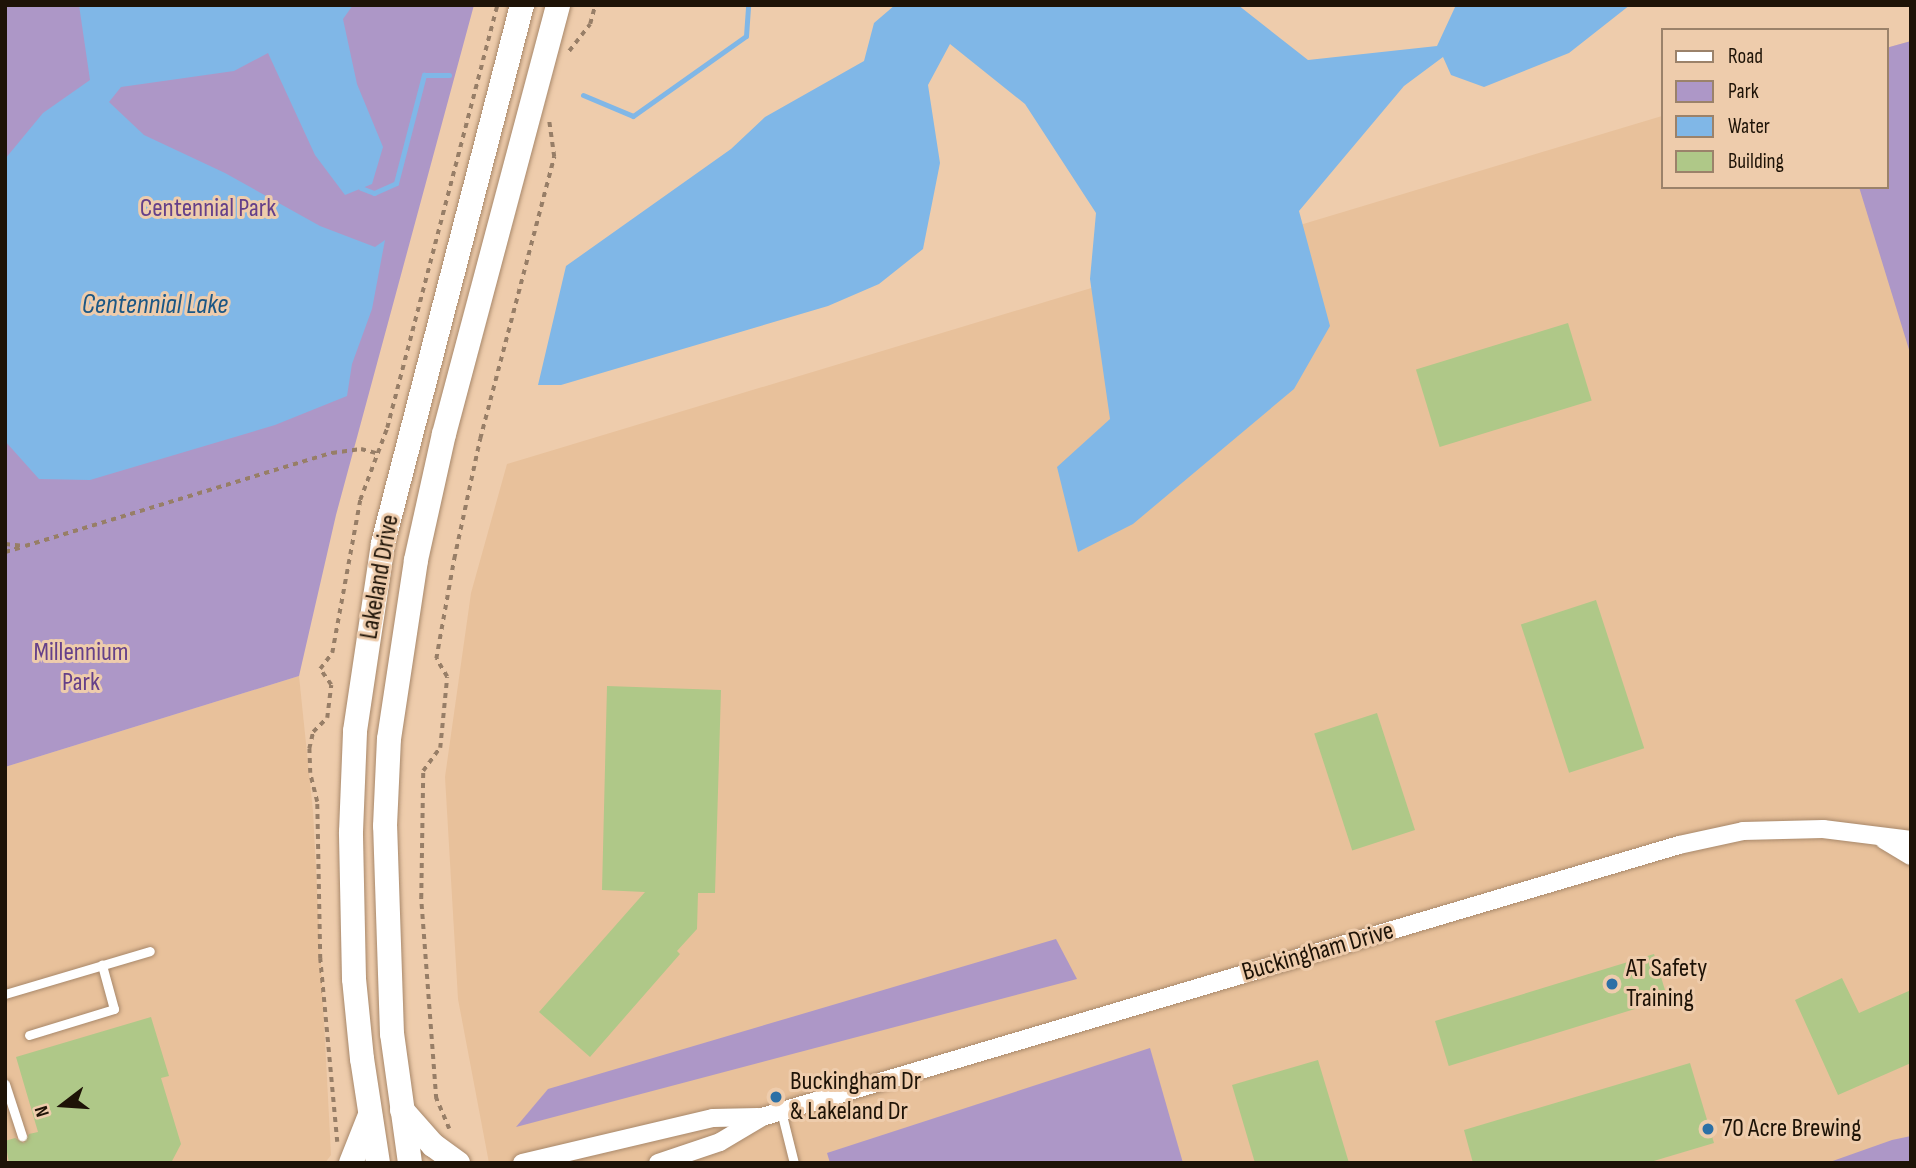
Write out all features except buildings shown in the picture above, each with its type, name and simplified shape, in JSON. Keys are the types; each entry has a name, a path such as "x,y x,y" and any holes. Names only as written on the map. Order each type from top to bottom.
{"main road":[{"name":"Lakeland Drive","path":"378,1163 354,979 351,818 355,731 383,543 522,5"},
{"name":"Lakeland Drive","path":"410,1163 392,1034 385,826 391,725 416,560 444,434 558,5"},
{"path":"402,1110 433,1145 458,1163"},
{"path":"351,1163 370,1114"}],"street":[{"name":"Buckingham Drive","path":"659,1163 720,1142 762,1117 781,1111 1679,845 1759,831 1824,829 1911,840"},
{"name":"Buckingham Drive","path":"1881,838 1911,856"},
{"name":"Buckingham Drive","path":"522,1163 713,1118 762,1117"}],"lane":[{"path":"5,994 150,951"},
{"path":"29,1035 114,1009 102,965"},
{"path":"5,1084 10,1116 22,1136"},
{"path":"781,1111 794,1163"}],"path":[{"path":"564,58 590,24 595,5"},
{"path":"453,1134 436,1099 421,898 423,771 440,748 447,677 436,659 454,559 480,439 554,157 548,114"},
{"path":"5,552 332,453 361,449 376,453"},
{"path":"5,544 25,546"}],"shaded area":[{"path":"1911,41 1911,1163 489,1163 458,999 445,777 471,593 507,464 1660,117 1660,189 1888,189 1888,47"},
{"path":"299,676 313,811 331,1155 325,1163 5,1163 5,767"}],"green space":[{"name":"Centennial Park","path":"5,5 474,5 336,515 299,676 5,767"},
{"path":"1911,41 1911,356 1860,189 1888,189 1888,47"},
{"path":"1056,939 1077,979 516,1127 548,1089"},
{"path":"1150,1048 1183,1163 830,1163 827,1153"},
{"path":"1911,1136 1911,1163 1827,1163 1892,1140"}],"water":[{"name":"Centennial Lake","path":"79,5 353,5 343,19 357,84 383,147 372,184 345,195 315,155 268,53 234,71 121,87 109,102 144,135 225,173 320,226 375,247 385,240 372,309 352,364 347,396 275,425 90,480 39,479 5,441 5,159 43,113 90,80"},
{"path":"895,5 1238,5 1308,60 1437,46 1456,5 1630,5 1569,53 1484,87 1451,75 1443,57 1404,86 1299,211 1330,326 1294,389 1133,524 1078,552 1057,467 1110,419 1090,279 1096,213 1025,104 950,44 928,85 940,163 923,249 879,284 828,306 561,385 538,385 566,266 731,149 765,117 864,61 874,23"}],"waterway":[{"path":"583,95 633,116 746,36 748,5"},
{"path":"361,188 374,193 396,183 424,75 449,75"}],"place":[{"name":"AT Safety Training","path":"1612,984"},
{"name":"Buckingham Dr & Lakeland Dr","path":"776,1097"},
{"name":"70 Acre Brewing","path":"1708,1129"}],"park label":[{"name":"Millennium Park","path":"81,668"}]}
